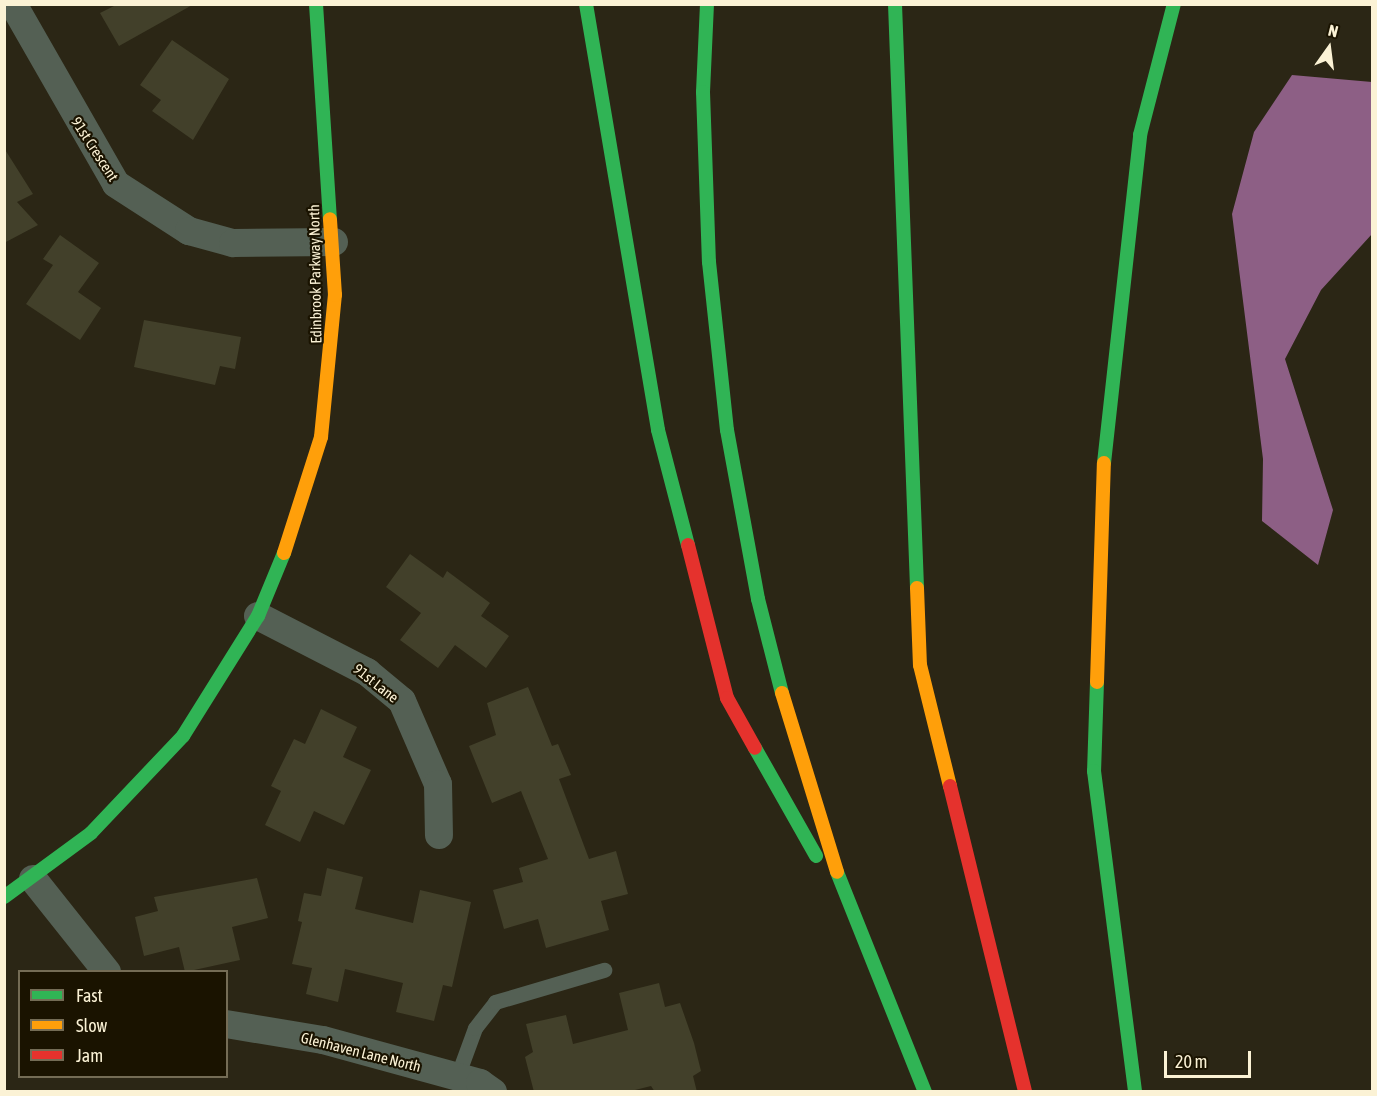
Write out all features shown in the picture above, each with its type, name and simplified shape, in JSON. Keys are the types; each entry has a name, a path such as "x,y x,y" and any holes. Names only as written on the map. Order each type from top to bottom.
{"main road":[{"name":"Edinbrook Parkway North","path":"4,897 33,879 138,789 222,680 258,616 298,517 321,437 332,359 334,242 316,4"},
{"path":"586,4 658,430 727,699 855,926"},
{"path":"708,4 704,92 709,262 727,430 778,676 855,926 925,1092"},
{"path":"895,4 920,665 1025,1092"},
{"path":"1135,1092 1094,771 1104,469 1140,135 1174,4"}],"street":[{"name":"91st Crescent","path":"13,4 90,147 124,190 189,231 233,243 334,242"},
{"name":"91st Lane","path":"258,616 366,672 402,701 438,784 439,836"},
{"path":"33,879 105,970"},
{"name":"Glenhaven Lane North","path":"228,1024 323,1040 457,1077 493,1092"}],"lane":[{"path":"457,1077 475,1028 495,1002 604,969"}],"shaded area":[{"path":"1292,75 1372,82 1372,234 1321,290 1285,359 1333,510 1318,565 1262,521 1263,459 1232,214 1254,132"}],"building":[{"path":"118,4 194,4 119,46 100,13"},
{"path":"172,40 229,79 193,140 152,111 161,100 140,85"},
{"path":"4,148 33,194 17,202 38,225 4,243"},
{"path":"60,235 99,263 78,292 101,308 80,340 26,304 53,265 43,259"},
{"path":"144,320 241,337 235,369 220,366 215,385 134,367"},
{"path":"410,554 443,578 447,571 490,603 481,616 509,636 486,668 455,645 438,668 400,640 421,613 386,587"},
{"path":"528,687 552,746 558,744 571,775 559,779 589,859 616,851 628,894 601,901 609,930 546,948 538,919 504,929 493,890 523,882 519,868 548,859 521,791 492,803 469,746 496,735 487,703"},
{"path":"321,709 357,727 343,757 371,770 344,825 314,811 300,842 265,825 281,791 271,786 294,739 305,744"},
{"path":"327,868 363,877 355,909 413,923 420,890 471,902 452,987 443,985 434,1021 396,1012 403,983 345,969 338,1002 306,994 312,968 292,964 302,922 298,921 304,893 321,896"},
{"path":"257,878 268,918 232,927 240,960 185,970 179,947 144,956 135,917 158,911 154,897"},
{"path":"659,983 665,1007 680,1003 694,1043 701,1071 693,1076 697,1092 655,1092 651,1086 627,1092 534,1092 525,1057 533,1052 526,1024 566,1015 573,1044 628,1030 619,993"}],"traffic: fast":[{"path":"316,4 330,219"},
{"path":"586,4 658,430 688,545"},
{"path":"707,4 703,92 709,262 727,430 758,599 782,693"},
{"path":"895,4 917,588"},
{"path":"1104,463 1140,135 1174,4"},
{"path":"4,897 91,833 183,736 258,616 284,553"},
{"path":"1097,682 1094,771 1135,1092"},
{"path":"755,748 816,856"},
{"path":"837,872 925,1092"}],"traffic: slow":[{"path":"284,553 321,437 335,295 330,219"},
{"path":"1097,682 1104,463"},
{"path":"917,588 920,665 950,786"},
{"path":"782,693 837,872"}],"traffic: jam":[{"path":"688,545 727,698 755,748"},
{"path":"950,786 1025,1092"}]}
